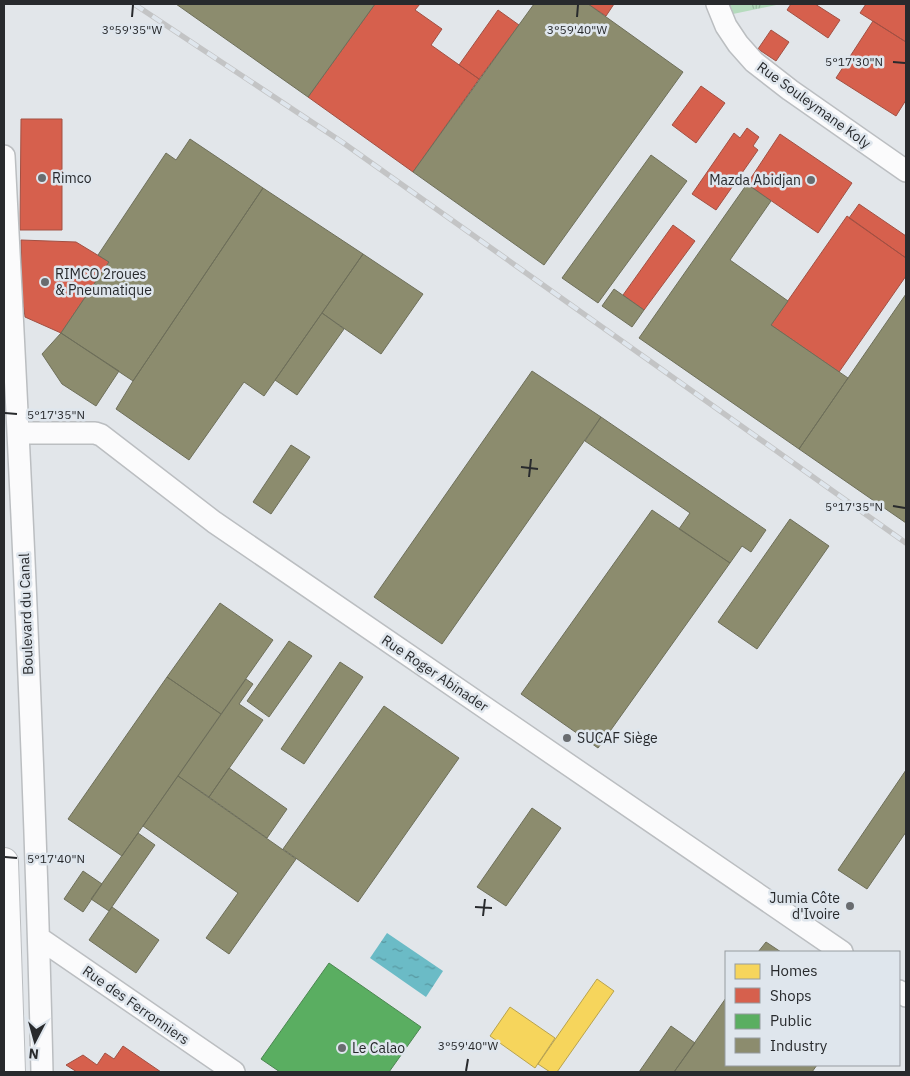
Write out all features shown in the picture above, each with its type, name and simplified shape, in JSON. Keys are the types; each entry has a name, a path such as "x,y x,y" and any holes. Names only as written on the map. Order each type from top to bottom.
{"main road":[{"path":"4,862 11,1072"}],"street":[{"name":"Rue Souleymane Koly","path":"717,4 726,26 738,44 754,62 790,90 906,171"},
{"name":"Boulevard du Canal","path":"4,156 18,433 39,938 42,1072"},
{"name":"Rue Roger Abinader","path":"18,433 95,432 101,435 214,522 841,951"},
{"name":"Rue des Ferronniers","path":"39,938 234,1072"}],"green space":[{"path":"729,4 781,4 733,14"}],"water":[{"path":"387,933 443,971 426,997 370,958"}],"building: Homes":[{"path":"597,979 614,991 557,1072 550,1072 538,1064"},
{"path":"510,1007 555,1038 535,1068 490,1036"}],"building: Shops":[{"path":"375,4 420,4 415,10 442,29 431,45 479,79 413,172 308,97"},
{"path":"588,4 614,4 606,16"},
{"path":"791,4 815,4 840,20 828,38 787,10"},
{"path":"866,4 906,4 906,42 860,13"},
{"path":"498,10 519,25 479,79 459,65"},
{"path":"873,21 906,42 906,100 896,116 836,78"},
{"path":"771,30 789,42 776,61 758,49"},
{"path":"701,86 725,103 696,143 672,125"},
{"path":"21,119 62,119 62,230 20,230"},
{"path":"747,128 759,137 753,146 758,150 716,210 692,194 734,133 740,138"},
{"path":"780,134 852,183 818,233 747,184"},
{"path":"859,204 906,236 906,258 849,218"},
{"path":"847,216 906,258 906,276 839,372 771,325"},
{"path":"673,225 695,241 644,310 623,295"},
{"path":"21,240 76,242 109,262 61,333 25,317 22,296"},
{"path":"123,1046 161,1072 77,1072 66,1065 83,1055 97,1065 105,1053 114,1059"}],"building: Public":[{"path":"329,963 421,1027 389,1072 280,1072 261,1059"}],"building: Industry":[{"path":"176,4 375,4 308,97"},
{"path":"534,4 588,4 683,72 544,265 413,172"},
{"path":"190,139 263,188 133,381 61,333 109,262 98,255 166,153 176,160"},
{"path":"651,155 687,181 598,303 562,278"},
{"path":"747,184 771,201 730,260 788,301 771,325 848,378 799,449 639,338"},
{"path":"263,188 363,254 264,396 244,382 189,460 116,409"},
{"path":"363,254 423,294 381,354 322,313"},
{"path":"614,289 644,310 632,327 602,306"},
{"path":"906,294 906,523 799,449"},
{"path":"322,313 344,329 297,395 275,380"},
{"path":"61,333 119,371 96,406 62,384 42,354"},
{"path":"532,371 601,417 442,644 374,597"},
{"path":"601,417 766,530 751,552 742,546 730,563 679,529 690,513 585,441"},
{"path":"291,445 310,457 271,514 253,502"},
{"path":"652,510 730,563 598,748 521,694"},
{"path":"790,519 829,546 757,649 718,622"},
{"path":"220,603 273,640 221,714 167,677"},
{"path":"289,641 312,656 269,717 247,701"},
{"path":"340,662 363,677 304,764 281,749"},
{"path":"167,677 221,714 122,856 68,819"},
{"path":"246,679 253,684 239,704 263,720 209,797 178,776"},
{"path":"384,706 459,758 358,902 283,849"},
{"path":"229,768 287,809 267,838 209,797"},
{"path":"906,770 906,832 867,889 838,870"},
{"path":"178,776 296,859 229,954 206,938 238,893 143,826"},
{"path":"532,808 561,828 506,906 477,887"},
{"path":"138,833 155,845 109,911 91,899"},
{"path":"83,871 102,884 83,912 64,899"},
{"path":"112,907 159,940 136,973 89,940"},
{"path":"766,942 780,951 759,951"},
{"path":"725,999 725,1066 816,1066 812,1072 674,1072"},
{"path":"671,1026 695,1043 674,1072 639,1072"}],"railway":[{"path":"134,4 342,142 906,543"}],"place":[{"name":"Rimco","path":"42,178"},
{"name":"Mazda Abidjan","path":"811,180"},
{"name":"RIMCO 2roues & Pneumatique","path":"45,282"},
{"name":"SUCAF Siège","path":"567,738"},
{"name":"Jumia Côte d'Ivoire","path":"850,906"},
{"name":"Le Calao","path":"342,1048"}]}
